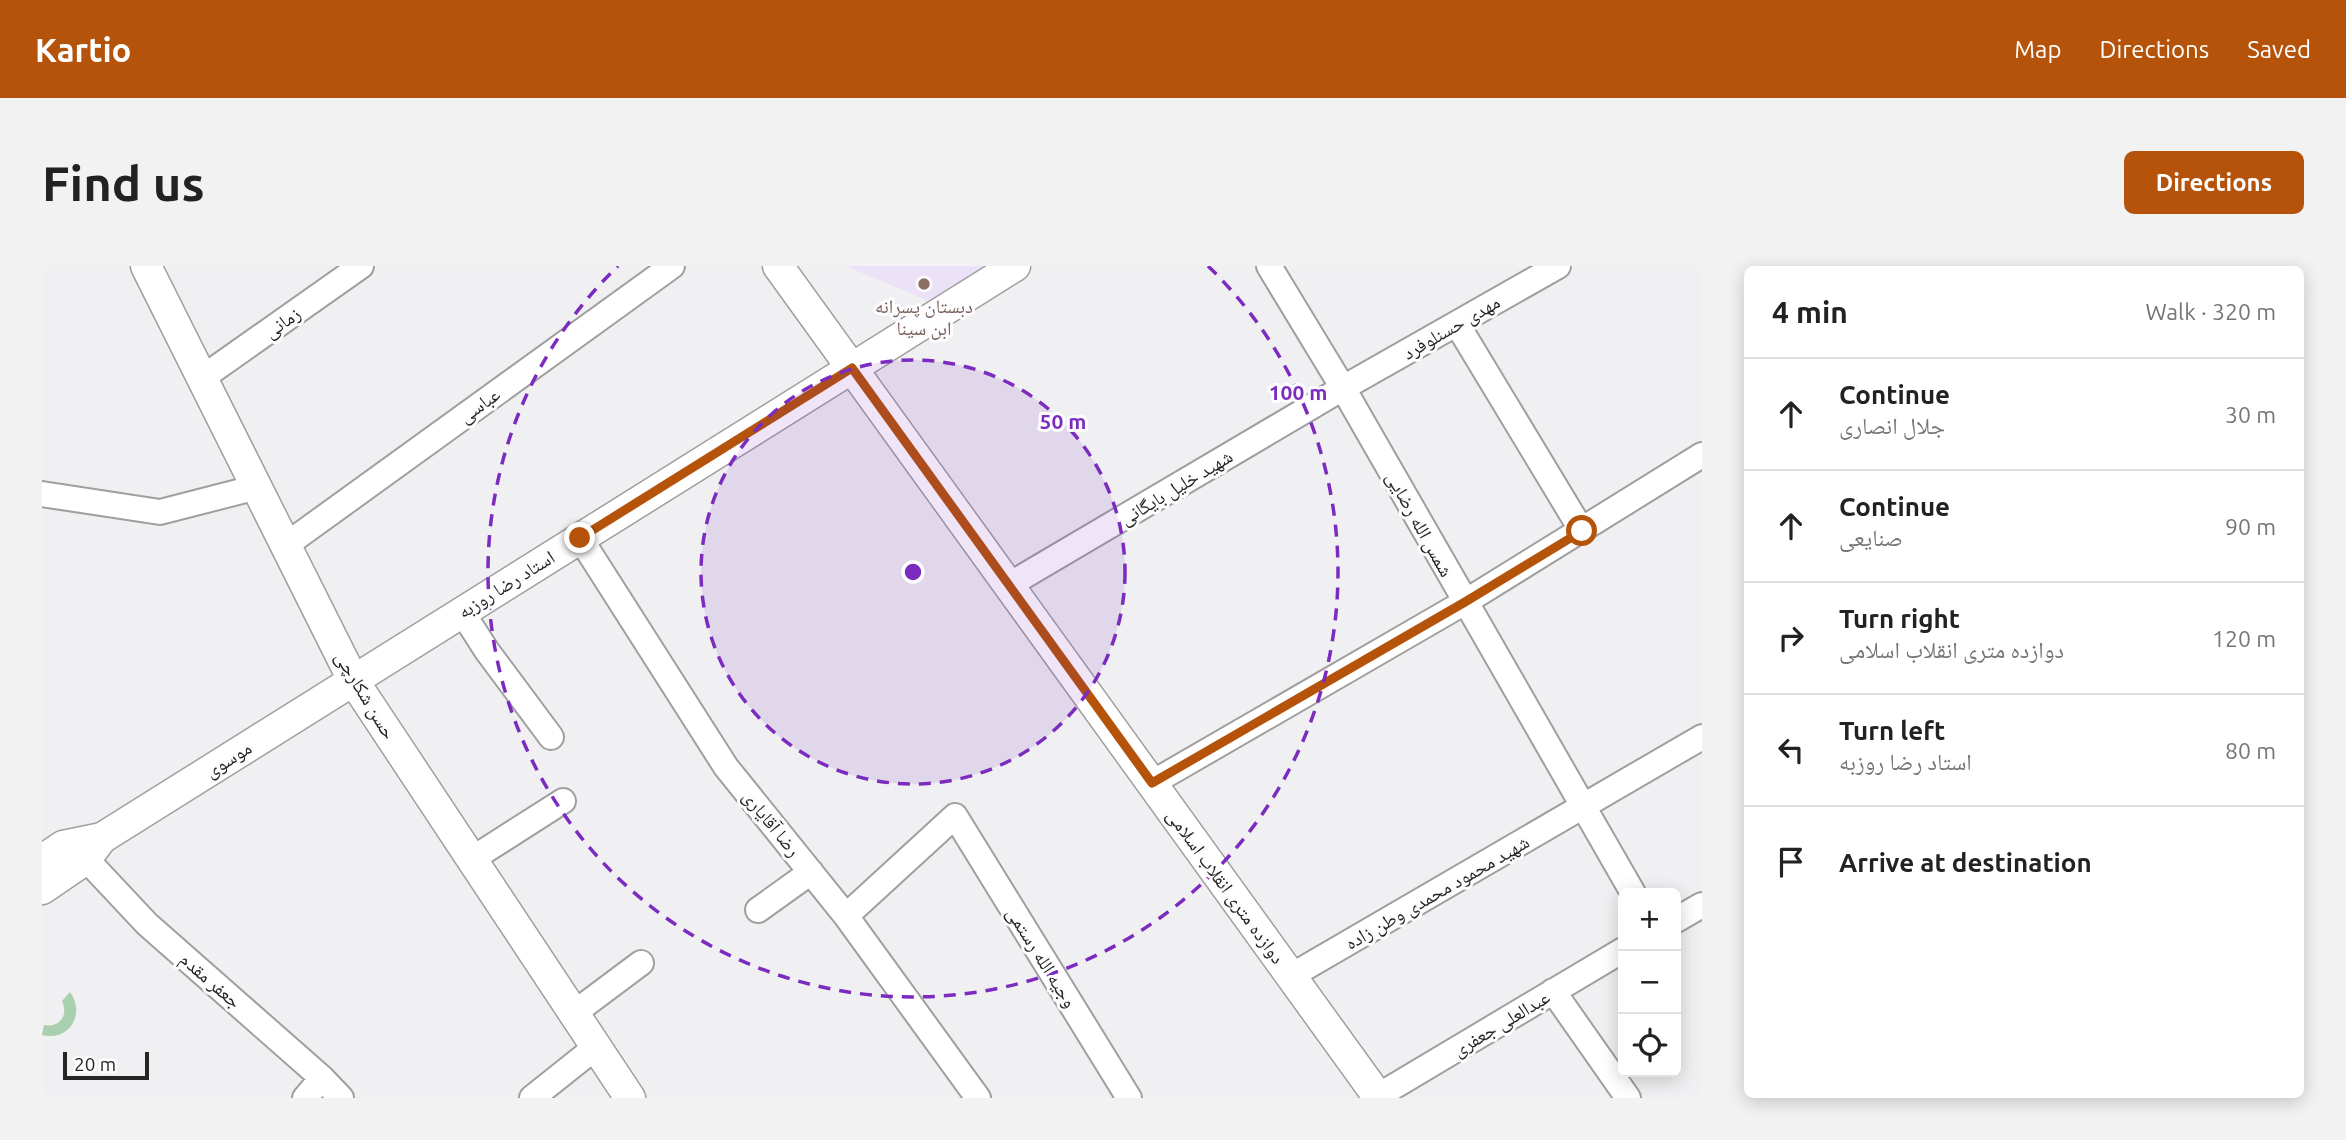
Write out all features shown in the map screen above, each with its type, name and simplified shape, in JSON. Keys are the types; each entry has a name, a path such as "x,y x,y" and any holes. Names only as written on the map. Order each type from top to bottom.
{"street":[{"name":"حسن شکارچی","path":"146,266 353,680 630,1098"},
{"name":"زمانی","path":"202,378 361,266"},
{"name":"عباسی","path":"286,545 673,266"},
{"name":"دوازده متری انقلاب اسلامی","path":"778,266 1379,1097"},
{"name":"استاد رضا روزبه","path":"353,680 1015,266"},
{"name":"شمس الله رضایی","path":"1269,266 1343,388 1630,888"},
{"name":"مهدی حسنلوفرد","path":"1343,388 1558,266"},
{"path":"1457,324 1582,531"},
{"name":"شهید خلیل بایگانی","path":"1009,585 1343,388"},
{"path":"1152,783 1465,602 1702,455"},
{"path":"42,494 160,512 257,487"},
{"name":"رضا آقایاری","path":"580,538 726,766 846,916 978,1098"},
{"path":"462,612 486,651 551,737"},
{"name":"موسوی","path":"42,889 94,848 353,680"},
{"name":"شهید محمود محمدی وطن زاده","path":"1291,976 1702,737"},
{"path":"472,859 563,801"},
{"name":"وجیه الله رستمی","path":"846,916 955,816 1129,1098"},
{"name":"موسوی","path":"42,860 64,846 94,848"},
{"name":"جعفر مقدم","path":"94,848 147,924 322,1078 341,1098"},
{"path":"758,910 811,872"},
{"path":"1681,917 1702,905"},
{"name":"عبدالعلی جعفری","path":"1379,1097 1621,951"},
{"path":"574,1013 642,963"},
{"path":"1553,991 1628,1098"},
{"path":"533,1098 596,1048"},
{"path":"305,1098 322,1078"}],"shaded area":[{"name":"دبستان پسرانه ابن سینا","path":"845,266 988,266 932,302"}],"green space":[{"path":"70,992 76,1009 72,1024 60,1034 42,1035 44,1025 54,1025 61,1020 64,1012 62,1001"}],"place":[{"name":"دبستان پسرانه ابن سینا","path":"924,284"}],"route":[{"path":"580,538 852,368 1152,783 1582,531"}]}
